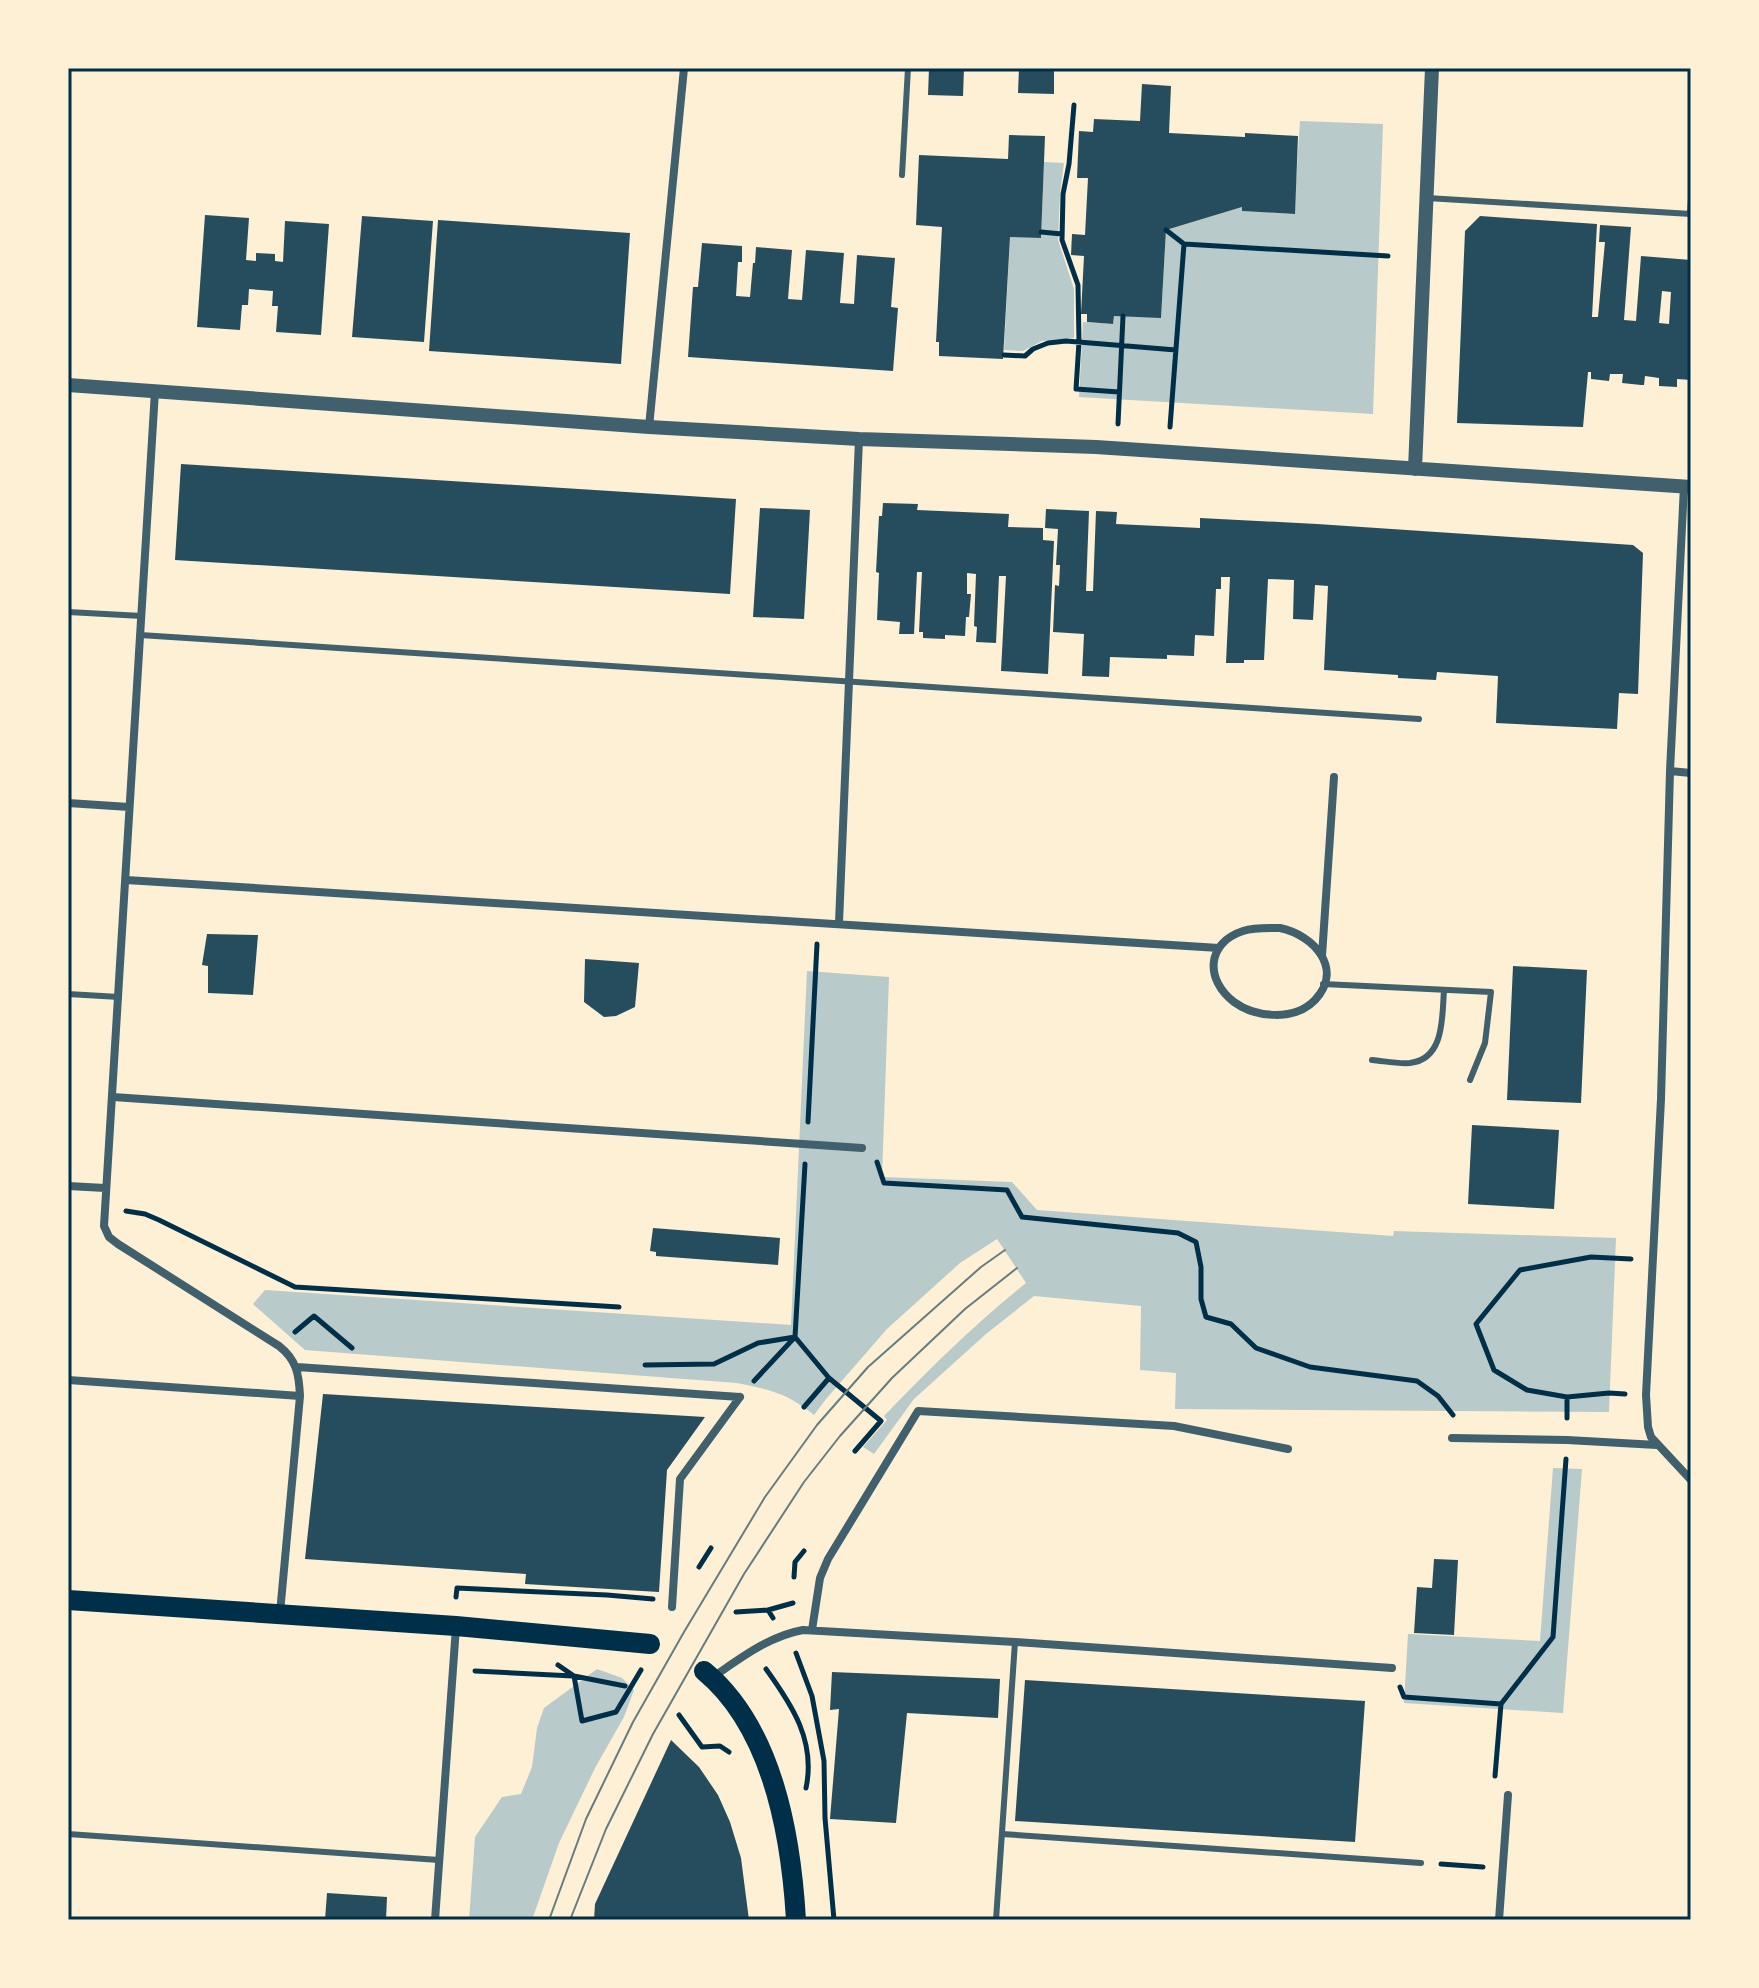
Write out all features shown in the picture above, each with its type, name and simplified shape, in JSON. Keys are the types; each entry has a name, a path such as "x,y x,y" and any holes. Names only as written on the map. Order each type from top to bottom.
{"main road":[{"path":"68,1600 456,1626 650,1644"},
{"path":"708,1674 742,1712 765,1759 787,1842 796,1920"}],"street":[{"path":"649,427 684,68"},
{"path":"1415,469 1432,68"},
{"path":"68,385 649,427 859,439 1096,447 1687,487 1670,771 1661,1099 1646,1395 1649,1433 1690,1477"},
{"path":"155,391 104,1226 112,1240 279,1346 297,1367 300,1396 280,1613"},
{"path":"839,923 859,439"},
{"path":"1670,771 1691,773"},
{"path":"1322,957 1334,777"},
{"path":"68,803 129,807"},
{"path":"126,880 1219,948"},
{"path":"1248,929 1291,930 1318,948 1325,973 1323,984 1313,1001 1299,1010 1270,1015 1251,1010 1234,1002 1221,989 1213,963 1219,948 1222,943 1248,929"},
{"path":"113,1097 862,1148"},
{"path":"68,1186 105,1188"},
{"path":"297,1367 740,1397 680,1479 672,1604"},
{"path":"68,1380 300,1396"},
{"path":"812,1630 820,1578 828,1559 918,1411 1174,1426 1288,1449"},
{"path":"1452,1438 1657,1445"},
{"path":"435,1920 456,1626"},
{"path":"708,1674 784,1635 812,1630 1392,1668"},
{"path":"1499,1920 1508,1795"}],"lane":[{"path":"902,175 908,68"},
{"path":"1427,198 1691,214 1691,199"},
{"path":"68,612 142,616"},
{"path":"140,635 1419,719"},
{"path":"1323,984 1491,992 1485,1043 1470,1080"},
{"path":"1372,1060 1412,1062 1428,1055 1440,1035 1444,990"},
{"path":"68,994 119,997"},
{"path":"996,1920 1015,1642"},
{"path":"68,1834 439,1860"},
{"path":"1002,1834 1421,1863"}],"path":[{"path":"1074,105 1063,194 1062,240 1078,285 1076,389 1119,392 1123,316"},
{"path":"1166,230 1184,244 1388,256"},
{"path":"1041,232 1062,234"},
{"path":"1172,402 1184,244"},
{"path":"1004,355 1025,356 1048,343 1079,342 1176,350"},
{"path":"862,1148 873,1149 884,1183 1007,1190 1022,1217 1178,1233 1196,1242 1201,1267 1201,1299 1206,1317 1231,1324 1256,1348 1310,1367 1417,1381 1438,1396 1455,1418 1452,1438"},
{"path":"145,1214 295,1287 619,1307"},
{"path":"1609,1393 1567,1397 1527,1390 1494,1370 1476,1324 1520,1270 1591,1257 1615,1258"},
{"path":"804,1407 829,1378"},
{"path":"1508,1795 1495,1783 1501,1704 1553,1637 1567,1440"},
{"path":"768,1610 793,1603 795,1562"},
{"path":"456,1626 457,1588 607,1595 672,1604"},
{"path":"784,1635 795,1651 812,1696 824,1761 825,1818 834,1920"},
{"path":"1392,1668 1404,1697 1501,1704"},
{"path":"453,1670 574,1676 625,1686"},
{"path":"574,1676 582,1721 616,1712"},
{"path":"679,1715 702,1747"},
{"path":"1421,1863 1502,1868"}],"shaded area":[{"path":"1300,121 1383,124 1373,414 1079,397 1083,322 1113,324 1114,316 1161,317 1166,230 1242,207 1242,211 1294,214"},
{"path":"1044,162 1064,163 1058,240 1074,289 1074,338 1042,341 1023,351 1004,350 1010,237 1041,238"},
{"path":"807,971 889,977 882,1177 1012,1182 1037,1210 1393,1236 1394,1231 1616,1238 1609,1412 1175,1409 1176,1373 1140,1370 1141,1306 1034,1296 986,1334 914,1399 874,1454 863,1447 887,1420 884,1416 953,1347 1026,1283 997,1239 960,1263 887,1329 814,1415 778,1393 737,1383 305,1350 253,1304 265,1290 791,1325"},
{"path":"1553,1468 1582,1469 1563,1713 1404,1703 1408,1634 1540,1641"},
{"path":"597,1669 622,1678 634,1690 624,1717 559,1843 532,1920 469,1920 475,1837 502,1797 521,1794 532,1767 537,1728 544,1708"}],"building":[{"path":"929,68 964,68 963,96 928,95"},
{"path":"1019,68 1054,68 1054,94 1018,93"},
{"path":"1142,84 1171,86 1169,133 1298,136 1295,214 1242,211 1242,207 1166,230 1161,318 1114,316 1113,324 1087,322 1087,314 1081,314 1084,256 1071,255 1072,234 1085,235 1088,178 1077,178 1079,131 1093,132 1094,119 1140,121"},
{"path":"1009,135 1045,136 1041,238 1010,237 1003,359 939,356 939,342 936,342 942,227 916,225 919,155 1008,159"},
{"path":"205,215 249,218 246,260 256,261 256,253 275,254 275,261 283,262 285,221 329,224 321,335 276,332 278,306 272,306 273,291 249,289 248,305 242,305 240,330 197,327"},
{"path":"362,216 433,221 424,342 352,337"},
{"path":"1480,216 1597,224 1592,317 1598,317 1605,242 1599,242 1600,225 1631,227 1624,320 1636,321 1641,256 1691,260 1691,380 1677,379 1677,387 1659,386 1659,378 1645,376 1644,385 1641,385 1622,383 1623,374 1610,374 1609,381 1591,379 1591,372 1588,372 1583,427 1457,423 1465,231","holes":["1662,291 1671,292 1669,324 1659,323"]},
{"path":"438,220 630,233 621,364 429,351"},
{"path":"702,243 742,246 736,296 750,297 756,247 792,250 788,299 802,300 806,250 844,253 840,303 854,304 857,255 895,258 891,307 898,308 893,371 688,357 693,287 698,287"},
{"path":"181,464 736,499 730,594 175,560"},
{"path":"883,503 918,504 917,510 1009,514 1008,527 1043,528 1043,540 1054,541 1048,674 1001,671 1006,576 999,576 996,643 976,642 976,574 967,573 967,594 971,594 965,636 923,638 923,632 919,632 922,572 917,572 914,634 899,634 900,622 877,620 879,573 876,572 879,516 882,516"},
{"path":"760,508 810,510 804,619 753,617"},
{"path":"1046,509 1089,511 1086,591 1093,591 1096,511 1117,512 1116,524 1200,528 1200,518 1633,545 1643,553 1638,694 1619,693 1617,729 1496,723 1498,676 1437,672 1436,680 1324,670 1328,586 1315,585 1313,620 1293,619 1294,580 1268,579 1264,660 1226,663 1230,577 1221,577 1221,589 1216,589 1214,636 1195,635 1194,656 1167,655 1167,659 1110,657 1109,677 1082,676 1084,634 1053,632 1055,585 1059,586 1060,565 1056,565 1058,529 1045,528"},
{"path":"207,934 258,935 253,995 208,993 208,966 202,965"},
{"path":"585,959 639,963 635,1007 616,1016 604,1017 584,1002"},
{"path":"1513,966 1587,970 1581,1103 1507,1100"},
{"path":"1472,1125 1559,1130 1554,1209 1468,1204"},
{"path":"653,1228 780,1238 778,1265 656,1256 656,1252 650,1251"},
{"path":"323,1394 705,1417 667,1470 659,1592 525,1584 526,1574 305,1559"},
{"path":"1434,1559 1458,1560 1454,1635 1414,1633 1417,1587 1432,1588"},
{"path":"832,1672 1000,1679 998,1718 907,1713 896,1823 830,1819 839,1709 830,1710"},
{"path":"1025,1680 1365,1701 1355,1842 1015,1821"},
{"path":"671,1740 699,1767 718,1795 730,1822 741,1858 749,1920 594,1920 595,1904"},
{"path":"327,1893 387,1897 386,1920 325,1920"}],"tram line":[{"path":"549,1920 586,1819 633,1722 765,1497 817,1425 868,1367 981,1267 1005,1250"},
{"path":"570,1920 606,1829 653,1734 744,1574 804,1482 892,1378 965,1309 1017,1268"}]}
